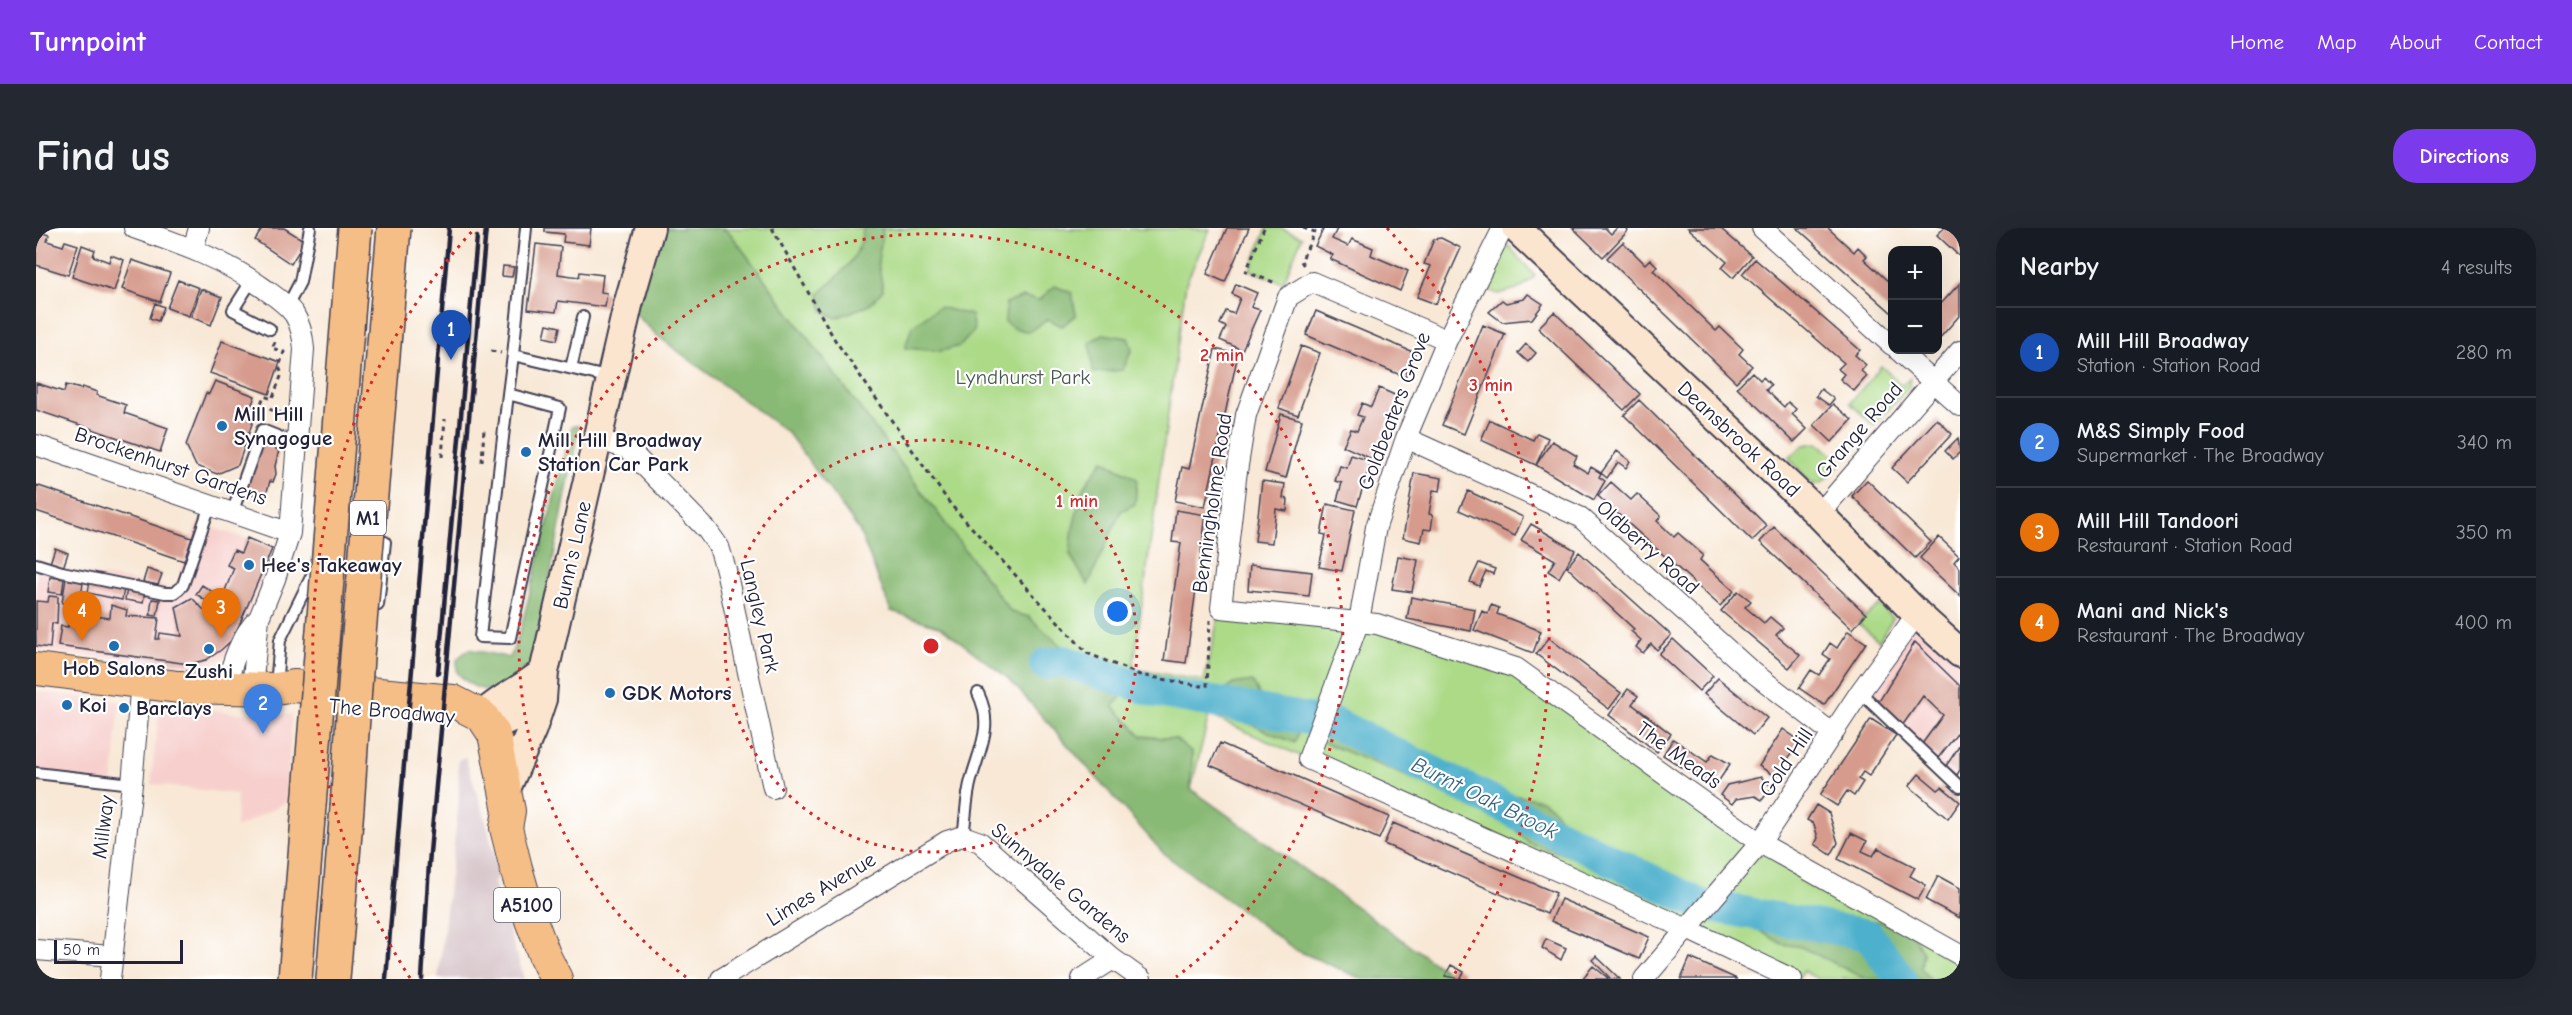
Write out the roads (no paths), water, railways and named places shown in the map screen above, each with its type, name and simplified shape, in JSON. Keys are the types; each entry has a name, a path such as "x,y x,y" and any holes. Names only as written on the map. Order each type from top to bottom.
{"highway":[{"name":"M1","path":"295,979 355,228"},
{"name":"M1","path":"333,979 393,228"}],"main road":[{"name":"The Broadway","path":"36,669 178,687 251,689 294,686 340,690 370,686 453,701 482,716"},
{"name":"The Broadway","path":"251,689 293,701 451,719 482,716"},
{"name":"A5100","path":"482,716 494,734 509,811 506,828"},
{"name":"A5100","path":"482,716 477,740 494,813 506,828 531,920 556,979"}],"street":[{"path":"134,228 193,249 231,266 290,310 302,332 304,349 290,533 276,579 259,618 251,689"},
{"path":"193,249 199,228"},
{"name":"Bunn's Lane","path":"506,791 532,729 543,686 597,439 650,228"},
{"name":"Goldbeaters Grove","path":"1359,621 1376,527 1406,438 1447,340 1503,228"},
{"name":"Deansbrook Road","path":"1516,228 1818,514 1917,614 1960,653"},
{"path":"1762,228 1888,341"},
{"name":"Benningholme Road","path":"1221,608 1236,478 1246,415 1288,297 1304,287 1447,340"},
{"name":"Grange Road","path":"1818,514 1960,351"},
{"path":"1902,354 1960,406"},
{"name":"Oldberry Road","path":"1406,438 1580,517 1750,670 1833,734"},
{"name":"Langley Park","path":"597,439 628,449 707,530 719,547 726,570 773,788"},
{"name":"Brockenhurst Gardens","path":"36,445 290,533"},
{"name":"The Meads","path":"1221,608 1377,624 1516,668 1760,843 1960,955"},
{"name":"Gold Hill","path":"1685,928 1760,843 1860,692 1917,614"},
{"path":"1359,621 1308,759 1685,928 1791,979"},
{"name":"Millway","path":"110,979 141,681"},
{"path":"482,716 501,722 517,715 543,686"},
{"name":"Sunnydale Gardens","path":"955,839 980,842 1113,959 1141,979"},
{"name":"Limes Avenue","path":"721,979 955,839"},
{"path":"1644,979 1685,928"},
{"path":"36,951 112,956"},
{"path":"1082,979 1113,959"}],"lane":[{"path":"290,310 300,282 310,228"},
{"path":"508,394 560,408 510,638 480,637 526,228"},
{"path":"252,280 233,310 270,328"},
{"path":"571,368 583,316"},
{"path":"513,355 612,378"},
{"path":"231,513 262,430 297,444"},
{"path":"36,564 62,572 165,594 175,593 183,585 210,505"},
{"path":"376,622 385,543"},
{"path":"251,689 311,581 323,546"},
{"path":"1860,692 1960,787"},
{"path":"955,839 987,724 985,707 978,693"},
{"path":"36,773 132,784"}],"waterway":[{"name":"Burnt Oak Brook","path":"1045,664 1064,661 1157,692 1336,724 1700,904 1868,935 1901,979"}],"railway":[{"path":"386,979 449,228"},
{"path":"422,979 429,864 486,228"},
{"path":"438,673 477,237"}],"place":[{"name":"Mill Hill Broadway","path":"451,360"},
{"name":"Mill Hill Synagogue","path":"222,426"},
{"name":"Mill Hill Broadway Station Car Park","path":"526,452"},
{"name":"Hee's Takeaway","path":"249,565"},
{"name":"Mill Hill Tandoori","path":"221,638"},
{"name":"Mani and Nick's","path":"82,641"},
{"name":"Hob Salons","path":"114,646"},
{"name":"Zushi","path":"209,649"},
{"name":"GDK Motors","path":"610,693"},
{"name":"Koi","path":"67,705"},
{"name":"Barclays","path":"124,708"},
{"name":"M&S Simply Food","path":"263,734"}],"park label":[{"name":"Lyndhurst Park","path":"1023,377"}]}
